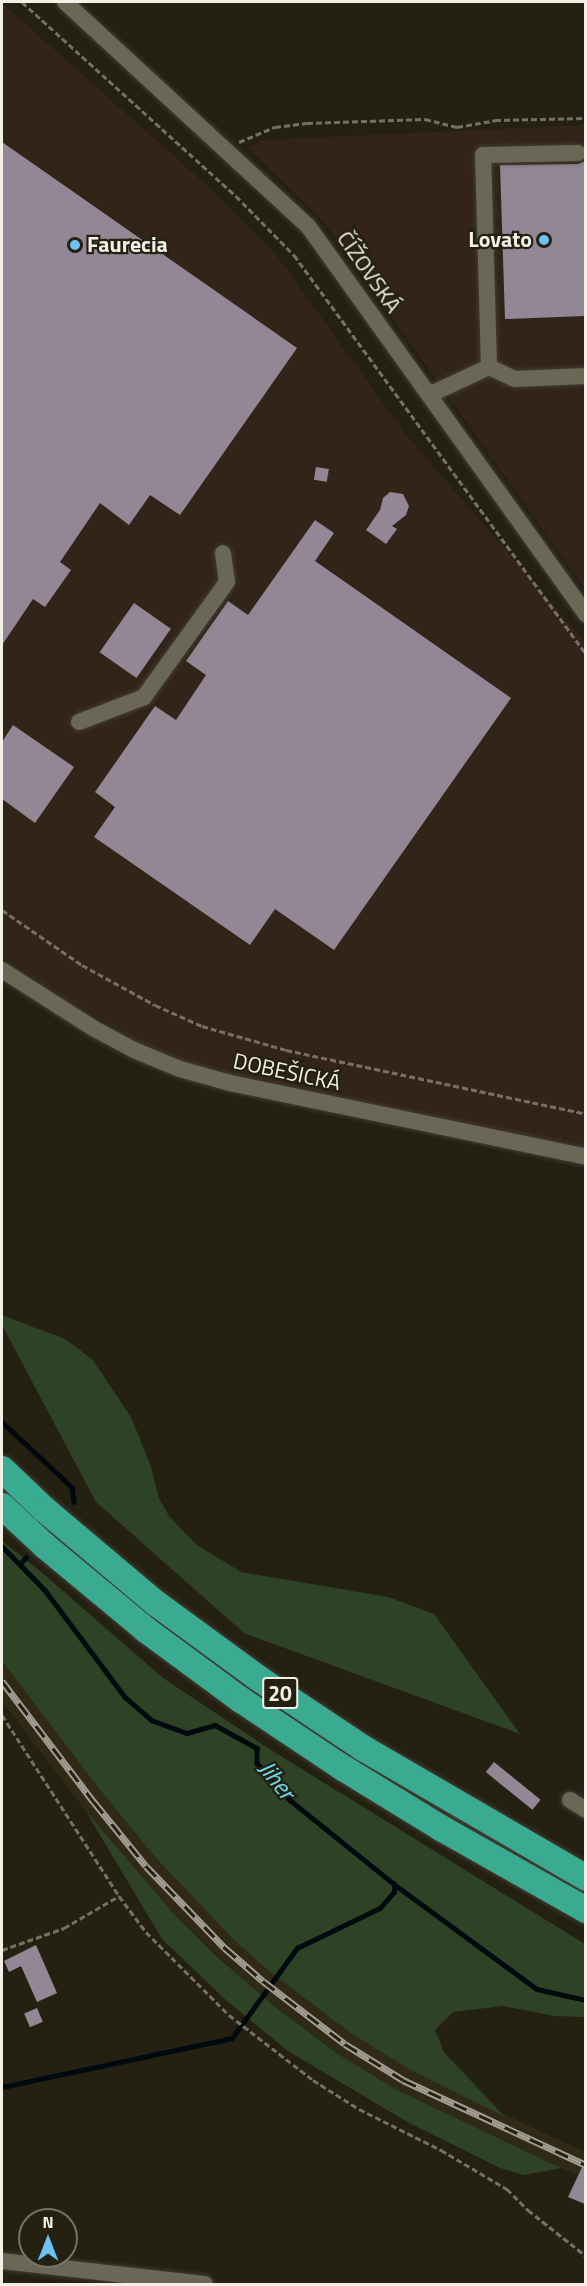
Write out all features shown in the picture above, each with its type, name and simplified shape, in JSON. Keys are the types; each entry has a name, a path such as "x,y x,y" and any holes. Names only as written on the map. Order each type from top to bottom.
{"highway":[{"name":"20","path":"2,1469 44,1509 158,1604 258,1678 363,1748 585,1878"},
{"name":"20","path":"2,1506 45,1546 146,1630 241,1700 343,1768 441,1828 585,1910"}],"street":[{"name":"ČÍŽOVSKÁ","path":"65,2 228,149 308,226 584,609"},
{"path":"489,367 483,155 578,153"},
{"path":"429,395 489,367 515,379 585,376"},
{"path":"79,722 144,697 227,582 224,554"},
{"name":"DOBEŠICKÁ","path":"2,970 93,1028 134,1050 180,1069 230,1083 585,1157"},
{"path":"570,1800 585,1810"},
{"path":"2,2261 205,2284"}],"path":[{"path":"22,2 236,196 294,255 585,654"},
{"path":"228,149 244,139 275,127 307,123 425,119 457,127 495,120 585,118"},
{"path":"2,910 82,965 155,1005 202,1026 286,1050 585,1114"},
{"path":"2,1715 119,1896 146,1932 184,1973 229,2015 313,2080 359,2109 486,2175 507,2189 535,2216 585,2256"},
{"path":"2,1950 64,1928 119,1896"}],"shaded area":[{"path":"2,3 202,181 275,253 407,436 585,642 585,1148 232,1075 179,1059 139,1042 46,986 2,955"},
{"path":"585,125 585,589 323,221 248,148 262,140"},
{"path":"2,1661 104,1795 156,1858 233,1939 270,1972 352,2034 409,2069 585,2152 585,2179 397,2090 338,2054 255,1991 173,1913 85,1810 2,1701"}],"green space":[{"path":"2,1315 65,1339 92,1359 131,1417 150,1464 159,1498 169,1516 197,1545 241,1572 388,1597 434,1614 520,1734 244,1633 96,1502 2,1325"},
{"path":"2,1541 39,1570 163,1678 271,1750 585,1944 585,2017 554,2016 503,2006 453,2012 435,2030 444,2052 505,2117 409,2069 352,2034 270,1972 233,1939 156,1858 104,1795 2,1661"},
{"path":"85,1810 173,1913 216,1956 273,2005 338,2054 397,2090 561,2168 524,2175 500,2168 409,2123 288,2051 228,2002 162,1939"}],"building":[{"name":"Faurecia","path":"2,142 297,348 180,515 150,495 129,525 100,503 60,562 71,570 45,607 33,599 2,645"},
{"name":"Lovato","path":"585,161 585,316 505,319 500,165 578,164"},
{"path":"316,467 329,469 327,482 314,480"},
{"path":"390,492 403,494 409,506 406,515 392,526 397,529 386,544 366,530 380,510 383,498"},
{"path":"315,520 334,533 315,561 511,698 334,950 275,909 250,945 94,837 115,807 95,792 155,706 176,720 206,675 186,661 228,601 248,615"},
{"path":"134,603 171,629 136,678 100,652"},
{"path":"13,725 74,767 35,823 2,799 2,742"},
{"path":"494,1762 541,1800 532,1810 486,1772"},
{"path":"36,1945 57,1993 37,2002 21,1966 9,1972 4,1961"},
{"path":"37,2008 43,2022 30,2027 24,2013"},
{"path":"585,2161 585,2204 568,2197"}],"waterway":[{"path":"2,1422 72,1487 74,1502"},
{"name":"Jiher","path":"2,1546 45,1590 125,1697 151,1720 187,1733 215,1725 257,1748 257,1763 290,1800 394,1884 537,1989 586,2000"},
{"path":"20,1564 26,1557"},
{"path":"2,2087 232,2038 297,1948 380,1908 394,1892 394,1884"}],"railway":[{"path":"2,1681 146,1866 225,1948 263,1981 345,2044 403,2080 586,2165"}],"place":[{"name":"Lovato","path":"544,240"},
{"name":"Faurecia","path":"75,245"}]}
